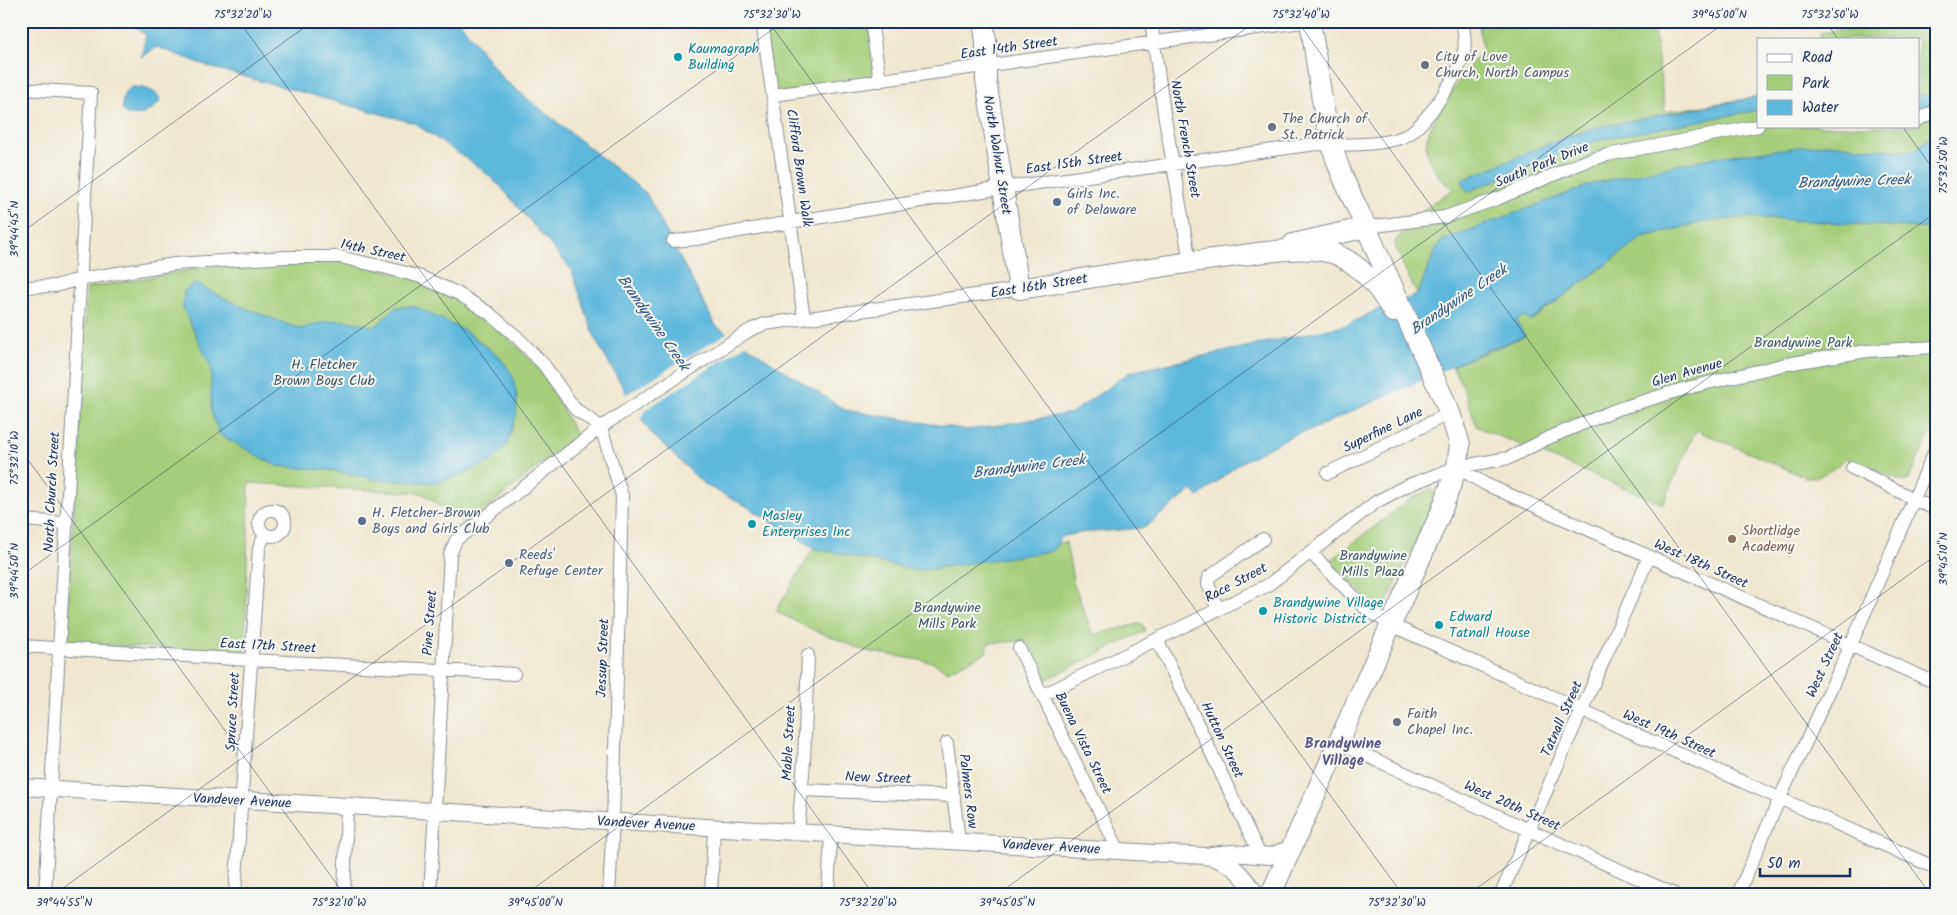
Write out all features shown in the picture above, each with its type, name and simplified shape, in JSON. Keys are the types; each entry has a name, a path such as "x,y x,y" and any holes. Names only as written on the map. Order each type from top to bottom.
{"main road":[{"name":"North Walnut Street","path":"983,21 986,40 986,80 1019,289"},
{"path":"1271,894 1441,512 1457,466 1460,445 1450,413 1440,390 1387,289 1367,227 1342,175 1332,144 1310,21"},
{"path":"1259,253 1367,227"},
{"name":"East 16th Street","path":"1019,289 1190,262 1259,253 1304,250 1334,254 1354,264 1372,280 1387,289"}],"street":[{"name":"Clifford Brown Walk","path":"762,21 804,319"},
{"path":"871,21 880,81"},
{"name":"North French Street","path":"1151,21 1164,113 1190,262"},
{"name":"East 14th Street","path":"773,96 1310,21"},
{"name":"East 15th Street","path":"673,241 696,239 1002,188 1316,144 1360,144 1402,138 1420,126 1448,87 1462,61 1465,38 1462,21"},
{"name":"North Church Street","path":"21,89 91,93 45,894"},
{"path":"1920,119 1934,112"},
{"name":"South Park Drive","path":"1367,227 1445,217 1497,199 1586,161 1607,155 1757,126"},
{"name":"14th Street","path":"21,287 55,286 80,279 175,264 286,256 340,257 421,277 457,293 490,313 544,365 575,409 601,427"},
{"name":"East 16th Street","path":"601,427 750,330 765,324 1019,289"},
{"name":"Glen Avenue","path":"1457,466 1509,458 1546,439 1615,410 1683,388 1726,377 1786,364 1867,351 1936,347"},
{"name":"Superfine Lane","path":"1328,473 1450,413"},
{"name":"Pine Street","path":"430,894 450,555 456,540 601,427"},
{"name":"Jessup Street","path":"601,427 622,496 614,822 608,894"},
{"name":"West Street","path":"1738,894 1850,647 1936,448"},
{"name":"Race Street","path":"1043,695 1268,585 1376,502 1406,486 1457,466"},
{"name":"West 18th Street","path":"1457,466 1485,484 1850,647 1936,683"},
{"path":"1852,468 1936,510"},
{"path":"21,520 65,523"},
{"name":"Spruce Street","path":"235,894 243,801 250,660 259,548 265,534"},
{"path":"1218,610 1208,584 1209,577 1264,539"},
{"name":"West 19th Street","path":"1310,552 1364,607 1391,625 1779,800 1936,868"},
{"name":"Tatnall Street","path":"1501,894 1649,556"},
{"name":"Hutton Street","path":"1157,639 1260,855"},
{"name":"East 17th Street","path":"21,646 514,674"},
{"name":"Buena Vista Street","path":"1019,648 1119,851"},
{"name":"Mable Street","path":"798,833 802,790 808,655"},
{"name":"Palmers Row","path":"947,743 959,842"},
{"name":"West 20th Street","path":"1339,743 1674,894"},
{"name":"Vandever Avenue","path":"21,787 1205,856 1217,858 1231,865 1256,894"},
{"name":"New Street","path":"802,790 954,796"},
{"path":"344,894 347,807"},
{"path":"711,894 714,828"},
{"path":"828,894 831,834"},
{"path":"1205,856 1232,853 1276,855 1292,848"}],"green space":[{"path":"762,21 871,21 880,81 773,95"},
{"path":"1478,21 1653,21 1665,112 1757,97 1757,128 1920,128 1920,38 1821,38 1820,33 1893,21 1936,21 1936,133 1913,152 1825,144 1443,240 1437,247 1417,295 1397,252 1395,241 1432,203 1454,189 1443,181 1428,157 1426,146 1428,136 1448,96 1483,50"},
{"name":"Brandywine Park","path":"1747,217 1936,229 1936,421 1908,481 1903,481 1846,458 1822,475 1805,477 1696,430 1663,504 1477,427 1462,385 1452,366 1525,336 1515,321 1524,316 1532,320 1643,237 1703,222"},
{"name":"H. Fletcher Brown Boys Club","path":"335,257 435,283 486,316 542,371 576,435 467,525 422,493 249,483 245,653 66,643 87,288 213,266"},
{"name":"Brandywine Mills Plaza","path":"1431,489 1437,495 1382,613 1329,562 1410,499"},
{"name":"Brandywine Mills Park","path":"1066,542 1074,585 1093,635 1142,623 1145,631 1045,680 1025,641 988,643 986,653 947,671 932,662 866,651 804,626 776,611 814,548 914,570 934,569"}],"water":[{"name":"Brandywine Creek","path":"126,21 458,21 503,79 646,193 716,326 845,410 969,430 1072,413 1130,372 1347,325 1374,311 1417,295 1437,247 1443,240 1595,183 1715,157 1825,144 1912,152 1936,133 1936,229 1747,217 1703,222 1643,237 1531,320 1524,316 1516,321 1525,336 1485,351 1311,430 1293,435 1240,463 1198,497 1192,490 1144,528 1079,533 1061,537 1053,551 914,570 814,548 746,506 705,485 652,434 644,423 596,341 571,269 500,186 480,168 414,123 213,68 157,47 141,57 146,35"},
{"path":"132,87 153,92 157,94 161,101 143,114 128,114 123,111 123,100 126,91"},
{"path":"1920,95 1936,96 1936,109 1920,108"},
{"path":"1757,97 1757,110 1603,139 1572,149 1467,192 1462,180 1568,136 1603,126"},
{"path":"196,283 234,303 301,329 322,322 338,320 375,327 396,307 414,306 464,330 500,357 513,376 517,399 516,416 506,447 491,462 437,483 379,480 336,471 277,466 220,435 211,412 211,367 183,308 184,291"}],"pier":[{"path":"729,332 747,344 648,408 639,420 625,395"}],"place":[{"name":"Kaumagraph Building","path":"678,57"},
{"name":"City of Love Church, North Campus","path":"1425,65"},
{"name":"The Church of St. Patrick","path":"1272,127"},
{"name":"Girls Inc. of Delaware","path":"1057,202"},
{"name":"H. Fletcher-Brown Boys and Girls Club","path":"362,521"},
{"name":"Masley Enterprises Inc","path":"752,524"},
{"name":"Shortlidge Academy","path":"1732,539"},
{"name":"Reeds' Refuge Center","path":"509,563"},
{"name":"Brandywine Village Historic District","path":"1263,611"},
{"name":"Edward Tatnall House","path":"1439,625"},
{"name":"Faith Chapel Inc.","path":"1397,722"}],"district":[{"name":"Brandywine Village","path":"1343,752"}]}
